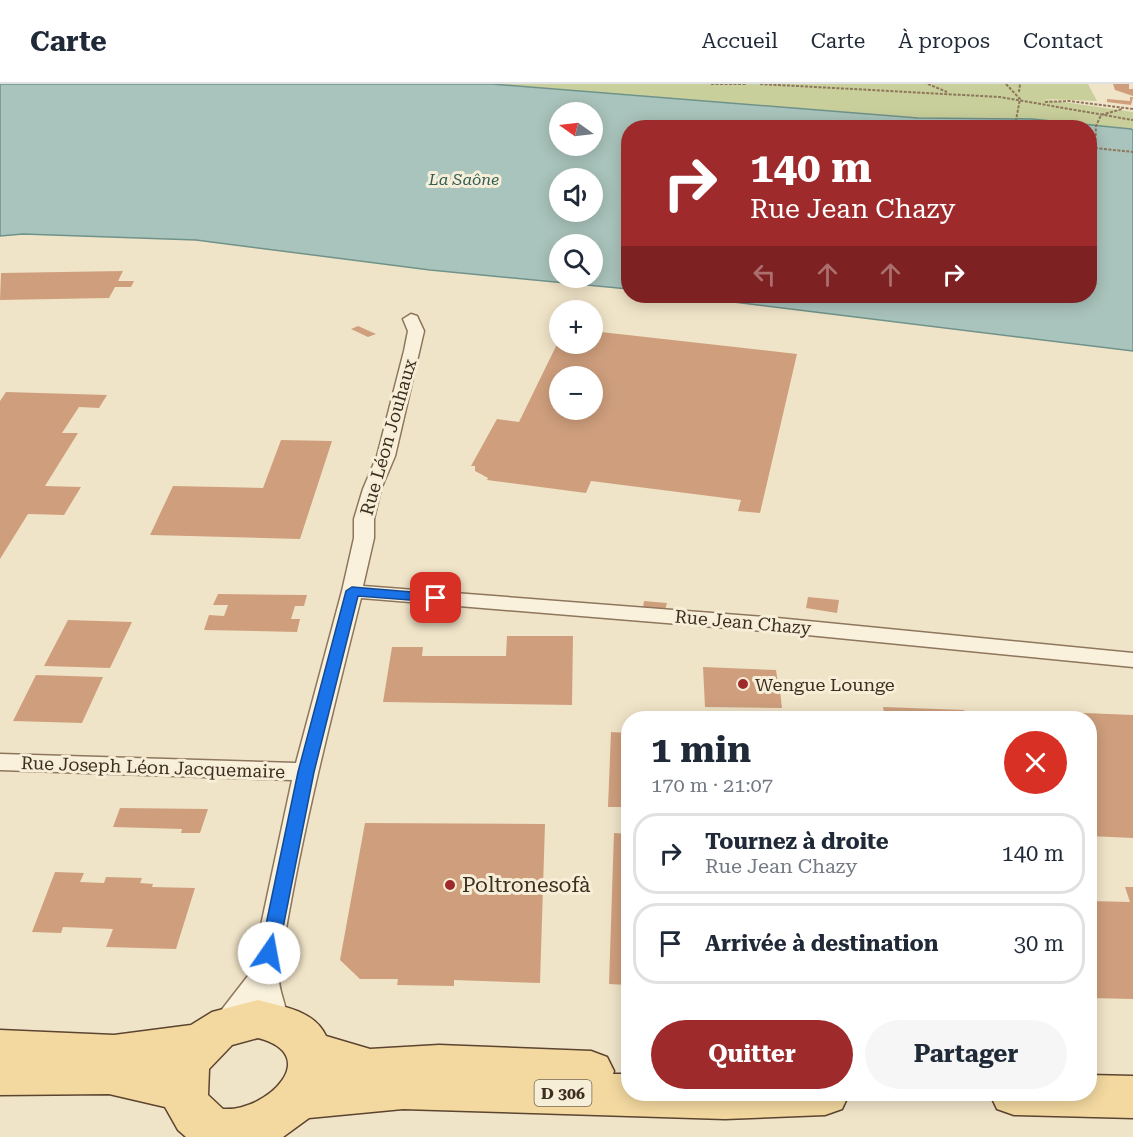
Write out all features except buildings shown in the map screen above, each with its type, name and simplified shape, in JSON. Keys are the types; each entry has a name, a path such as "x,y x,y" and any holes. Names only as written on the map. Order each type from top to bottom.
{"main road":[{"path":"0,1050 114,1055 213,1035 242,1021 274,1021 290,1027 303,1037 310,1051 312,1074 302,1098 278,1120 236,1132 198,1119 187,1106 182,1091 186,1066 213,1035"},
{"name":"D 306","path":"310,1051 370,1069 439,1065 621,1073"},
{"path":"0,1075 109,1074 182,1091"},
{"name":"D 306","path":"302,1098 403,1088 621,1095"},
{"path":"1097,1096 1133,1097"}],"street":[{"name":"Rue Léon Jouhaux","path":"274,1021 264,976 306,772 352,591 363,538 364,519 372,489 386,456 412,351 416,331 411,319"},
{"name":"Rue Jean Chazy","path":"352,591 777,625 1133,660"},
{"name":"Rue Joseph Léon Jacquemaire","path":"0,762 306,772"},
{"name":"Rue Léon Jouhaux","path":"213,1035 264,976"}],"path":[{"path":"711,84 747,84"},
{"path":"760,84 951,93 1021,99 1133,120"},
{"path":"928,84 951,93"},
{"path":"1006,84 1018,92 1021,99 1016,120"},
{"path":"1018,92 1020,84"},
{"path":"1037,102 1069,101 1129,107 1132,110"},
{"path":"1097,124 1101,115 1124,108"},
{"path":"1097,148 1133,152"}],"green space":[{"path":"492,84 1088,84 1097,101 1043,99 1133,112 1133,130 1097,126 1097,120 918,118"}],"water":[{"name":"La Saône","path":"0,84 492,84 918,118 1042,120 621,120 621,288 603,287 603,234 549,234 549,281 430,270 196,240 23,234 0,236"},
{"name":"La Saône","path":"1097,126 1133,130 1133,351 742,303 1097,303"}],"place":[{"name":"Wengue Lounge","path":"743,684"},
{"name":"Poltronesofà","path":"450,885"}],"route":[{"path":"269,953 306,772 352,591 436,598"}]}
